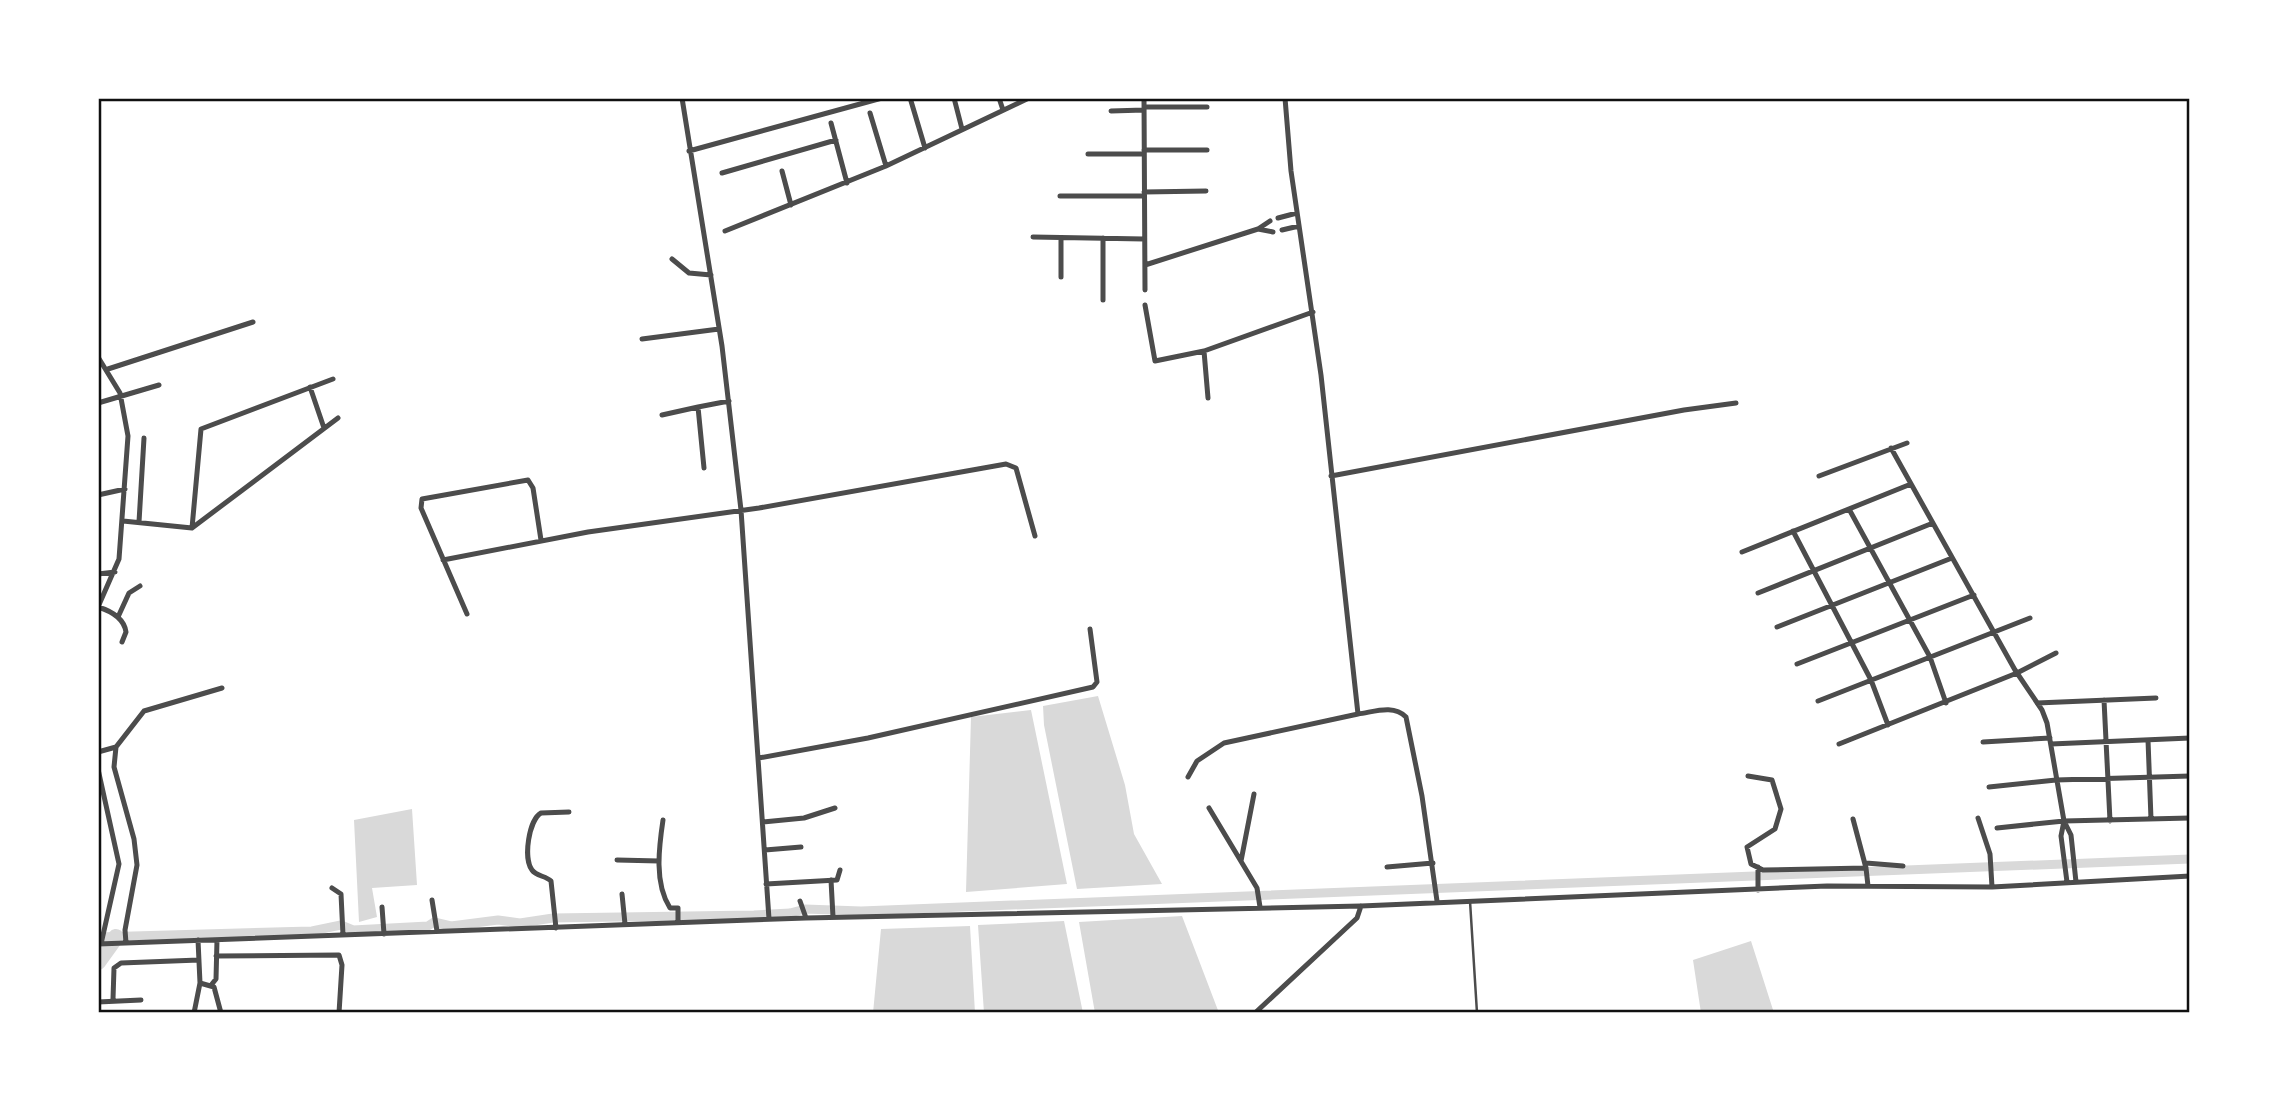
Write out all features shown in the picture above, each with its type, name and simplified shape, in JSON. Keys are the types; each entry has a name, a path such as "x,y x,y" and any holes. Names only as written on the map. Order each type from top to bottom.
{"street":[{"path":"682,98 745,510 759,758 767,822 769,919"},
{"path":"692,150 882,98"},
{"path":"954,98 962,129"},
{"path":"999,98 1003,110"},
{"path":"726,231 886,166 1028,98"},
{"path":"1144,98 1145,290"},
{"path":"1285,98 1297,213 1313,312 1333,476 1358,714"},
{"path":"911,101 925,148"},
{"path":"1111,111 1207,107"},
{"path":"870,113 886,166"},
{"path":"831,123 847,183"},
{"path":"722,173 836,140"},
{"path":"1088,155 1207,150"},
{"path":"782,171 791,205"},
{"path":"1060,196 1206,191"},
{"path":"1278,218 1297,213"},
{"path":"1145,265 1258,229 1270,220"},
{"path":"1282,230 1299,226"},
{"path":"1258,229 1273,232"},
{"path":"1034,237 1144,239"},
{"path":"1061,238 1061,277"},
{"path":"1103,238 1103,300"},
{"path":"672,259 689,273 711,275"},
{"path":"1145,305 1156,361 1204,351 1313,312"},
{"path":"103,366 253,323"},
{"path":"642,339 719,329"},
{"path":"1204,351 1208,398"},
{"path":"98,357 122,397 128,436 119,559 98,607 118,617 126,627 122,642"},
{"path":"192,528 201,429 333,379"},
{"path":"98,404 159,385"},
{"path":"310,387 324,428"},
{"path":"662,415 729,401"},
{"path":"1333,476 1684,410 1737,403"},
{"path":"698,407 704,468"},
{"path":"123,522 192,528 338,418"},
{"path":"139,522 144,438"},
{"path":"1819,476 1907,443"},
{"path":"1891,448 2017,673 2048,723 2064,821 2062,857 2067,882"},
{"path":"443,560 541,540 701,514 759,508 1011,465 1018,475 1035,536"},
{"path":"467,614 421,508 421,501 425,498 528,481 533,488 541,540"},
{"path":"1742,552 1911,484"},
{"path":"98,495 125,489"},
{"path":"1849,509 1930,657 1946,702"},
{"path":"1758,593 1933,523"},
{"path":"1793,531 1871,680 1888,725"},
{"path":"1777,627 1952,558"},
{"path":"98,574 115,572"},
{"path":"118,617 129,593 140,586"},
{"path":"1797,664 1974,596"},
{"path":"1818,701 2030,618"},
{"path":"759,758 868,738 1093,687 1097,681 1090,629"},
{"path":"1839,744 2017,673 2056,653"},
{"path":"126,941 125,930 137,865 134,839 114,767 116,747 144,711 222,688"},
{"path":"2037,702 2156,698"},
{"path":"2104,700 2110,821"},
{"path":"1188,777 1197,761 1224,743 1358,714 1397,710 1406,717 1437,898"},
{"path":"1983,742 2107,742 2190,738"},
{"path":"2148,740 2151,819"},
{"path":"98,752 116,747"},
{"path":"98,769 119,864 100,943 769,919 805,913 833,915 1260,905 1362,906 1437,898 1470,900 1868,886 1992,887 2190,876"},
{"path":"1748,776 1772,780 1781,808 1775,829 1747,847 1751,864 1758,870 1867,870 1903,866"},
{"path":"1989,787 2056,780 2190,776"},
{"path":"1241,861 1254,794"},
{"path":"1209,807 1259,894 1260,905"},
{"path":"767,822 804,818 835,808"},
{"path":"556,925 551,881 536,873 530,865 530,828 532,821 541,813 569,812"},
{"path":"1978,818 1990,854 1992,887"},
{"path":"1997,828 2064,821 2190,818"},
{"path":"1853,819 1867,870 1868,886"},
{"path":"663,820 659,861 666,902 670,908 678,908 678,921"},
{"path":"2064,821 2071,835 2076,882"},
{"path":"768,850 801,847"},
{"path":"617,860 659,861"},
{"path":"1387,867 1433,863"},
{"path":"770,883 831,880 839,877 839,870"},
{"path":"1758,870 1758,889"},
{"path":"831,880 833,915"},
{"path":"332,888 341,894 343,933"},
{"path":"622,894 625,924"},
{"path":"432,900 436,929"},
{"path":"800,901 805,913"},
{"path":"1255,1013 1357,918 1362,906"},
{"path":"382,907 384,932"},
{"path":"194,1013 200,984 198,940"},
{"path":"212,984 216,979 217,940"},
{"path":"216,956 341,956 339,1013"},
{"path":"113,999 114,968 121,963 138,960 199,960"},
{"path":"200,984 212,984"},
{"path":"212,984 220,1013"},
{"path":"98,1002 113,999 141,1000"},
{"path":"255,1013 267,1013"}],"lane":[{"path":"1470,900 1477,1013"}],"shaded area":[{"path":"1098,696 1125,785 1134,834 1162,884 1077,889 1044,725 1043,706"},
{"path":"1031,710 1067,884 966,892 971,717"},
{"path":"412,809 417,885 372,888 377,917 359,922 354,820"},
{"path":"1182,916 1219,1013 1095,1013 1079,922"},
{"path":"1064,921 1083,1013 984,1013 978,925"},
{"path":"970,926 975,1013 873,1013 881,929"},
{"path":"1751,941 1774,1013 1701,1013 1693,960"}],"waterway":[{"path":"98,937 312,931 341,925 353,930 428,926 434,922 451,926 498,920 520,923 553,918 754,915 790,913 805,909 861,911 2190,859"},
{"path":"98,962 116,937"}]}
